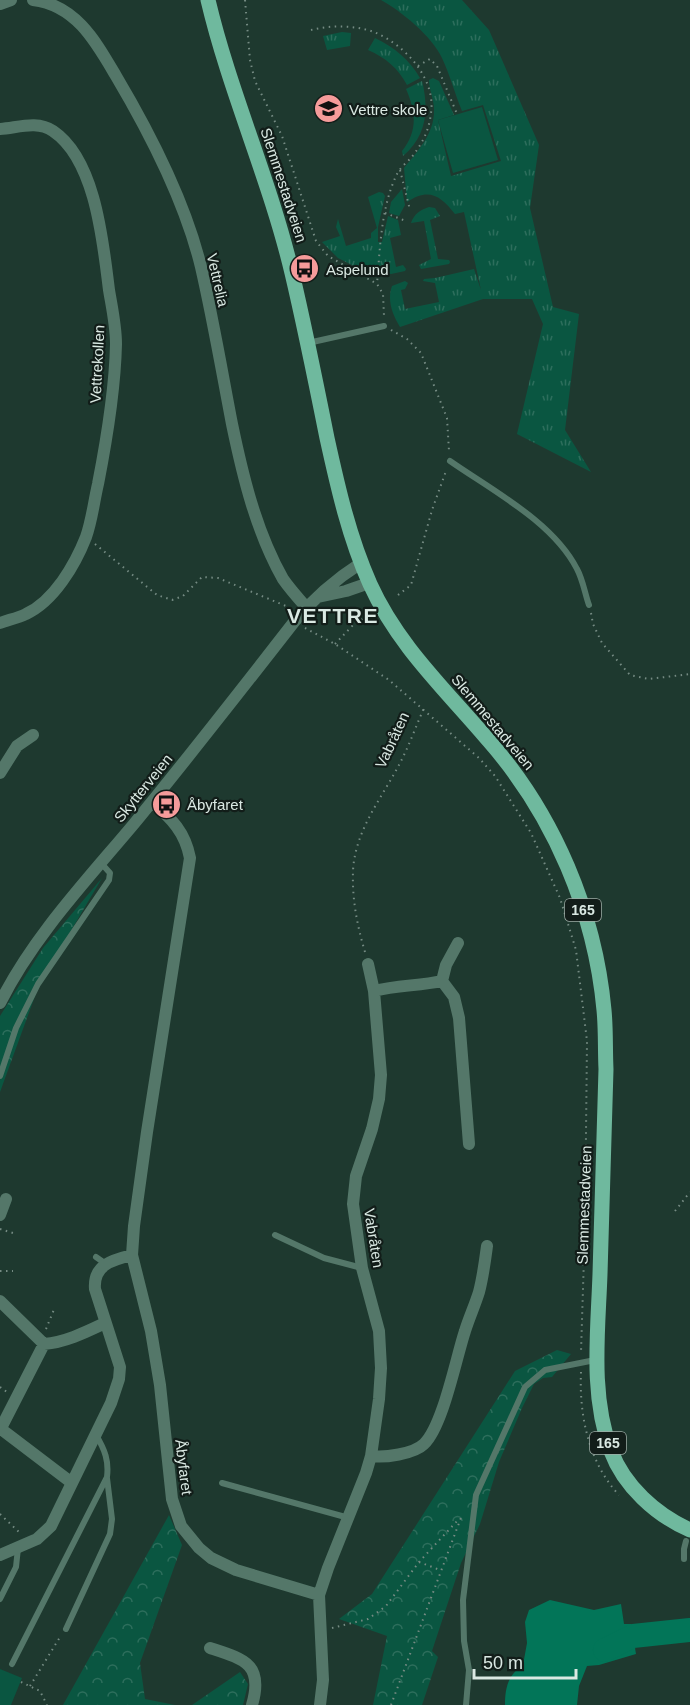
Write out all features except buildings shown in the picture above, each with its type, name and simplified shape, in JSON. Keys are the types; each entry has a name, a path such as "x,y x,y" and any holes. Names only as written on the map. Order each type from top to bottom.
{"main road":[{"name":"Slemmestadveien","path":"208,0 228,71 282,235 341,503 369,583 399,637 414,657 489,741 524,785 547,824 561,854 586,920 604,1008 606,1069 597,1360 601,1417 609,1445 620,1469 648,1502 688,1535"}],"street":[{"path":"0,4 11,0"},
{"name":"Vettrelia","path":"33,0 57,6 74,17 87,31 123,88 162,163 185,215 200,266 242,471 256,518 283,578 306,608"},
{"name":"Vettrekollen","path":"0,129 18,126 52,130 66,143 80,165 90,189 104,246 114,322 114,371 107,433 86,537 72,565 48,598 27,614 0,623"},
{"name":"Skytterveien","path":"0,1003 37,941 152,802 294,622 340,577 361,563"},
{"name":"Skytterveien","path":"317,598 369,583"},
{"path":"0,773 17,746 33,735"},
{"name":"Åbyfaret","path":"152,802 168,815 179,829 187,842 190,858 147,1132 132,1255 151,1331 160,1384 172,1499 181,1526 199,1548 211,1558 236,1570 319,1595"},
{"path":"442,981 446,965 458,943"},
{"name":"Vabråten","path":"320,1705 323,1680 319,1595 371,1456 381,1368 379,1331 363,1268 353,1204 356,1176 372,1129 379,1099 381,1076 374,991 368,964"},
{"path":"374,991 393,986 422,986 442,981"},
{"path":"442,981 454,997 459,1017 469,1144"},
{"path":"0,1215 6,1199"},
{"path":"371,1456 382,1457 410,1451 423,1445 433,1432 479,1292 487,1246"},
{"path":"0,1555 37,1539 51,1526 111,1403 119,1379 120,1367 105,1323 94,1279 98,1271 107,1264 132,1255"},
{"path":"0,1301 43,1342 54,1343 80,1335 105,1323"},
{"path":"43,1342 0,1430 72,1483"},
{"path":"210,1648 238,1657 249,1664 256,1674 256,1691 252,1705"}],"lane":[{"path":"307,343 384,326"},
{"path":"450,461 539,523 560,544 578,570 589,605"},
{"path":"0,1076 16,1028 38,984 109,880 110,873 101,863"},
{"path":"275,1235 324,1258 363,1268"},
{"path":"96,1257 107,1264"},
{"path":"466,1705 469,1670 464,1641 463,1600 476,1495 525,1387 545,1370 597,1360"},
{"path":"66,1629 110,1534 112,1519 107,1477 108,1464 96,1435"},
{"path":"12,1664 107,1477"},
{"path":"222,1483 349,1518"},
{"path":"684,1559 688,1535"},
{"path":"0,1599 24,1545"}],"path":[{"path":"245,0 250,60 255,81 282,136 316,241 328,256 377,284 383,294 384,326 407,339 421,353 447,418 450,461 432,510 411,585 398,595"},
{"path":"311,30 322,27 349,26 374,33 400,47 418,66 428,85 432,110 428,132 414,154 397,174 385,213 377,284"},
{"path":"418,66 430,59 436,66 457,114"},
{"path":"400,170 410,210"},
{"path":"385,213 406,221"},
{"path":"86,537 157,595 172,600 183,596 202,577 218,578 286,606 294,622 335,644 389,680 424,708 479,758 495,776 517,808 534,838 560,898 576,950 587,1041 582,1363"},
{"path":"589,605 593,624 602,643 630,675 649,679 690,674"},
{"path":"335,644 354,624 366,617"},
{"name":"Vabråten","path":"368,964 355,916 353,869 361,835 368,819 400,762 424,708"},
{"path":"675,1211 690,1192"},
{"path":"0,1229 13,1233"},
{"path":"0,1271 13,1271"},
{"path":"43,1342 55,1307"},
{"path":"321,1631 368,1619 386,1606 419,1562 459,1519 476,1495"},
{"path":"0,1514 24,1545"},
{"path":"391,1705 459,1519"},
{"path":"419,1562 440,1570"},
{"path":"30,1686 66,1629"},
{"path":"21,1682 40,1691 47,1705"}],"green space":[{"path":"381,0 462,0 489,30 539,145 530,208 553,307 579,314 565,430 591,472 517,434 543,324 532,299 483,299 400,327 395,317 390,302 392,286 405,281 408,283 405,289 401,290 405,309 439,302 435,283 423,281 424,279 474,269 481,290 464,212 455,214 445,202 428,194 415,197 407,202 404,168 425,141 434,118 429,80 433,78 439,81 454,115 438,120 451,176 501,161 483,105 462,111 445,64 431,41 398,11"},
{"path":"342,32 351,33 350,46 327,50 323,36"},
{"path":"375,38 401,55 420,78 407,85 391,64 368,50"},
{"path":"422,81 425,102 424,122 417,140 403,156 402,151 411,136 414,121 406,89"},
{"path":"482,107 498,160 453,173 438,120"},
{"path":"402,189 405,205 399,216 389,213 391,202"},
{"path":"379,192 385,196 378,227 378,242 382,242 388,216 398,220 401,235 390,238 396,267 403,265 406,269 391,274 381,272 374,276 338,258 322,242 340,236 336,227 338,219 346,246 371,238 371,233 377,228 368,197"},
{"path":"429,207 435,208 440,216 430,220 438,259 450,262 421,269 419,265 431,259 424,221 411,223 418,213"},
{"path":"102,878 39,985 0,1092 0,1016 43,948"},
{"path":"557,1350 571,1354 552,1377 543,1378 534,1384 499,1462 480,1524 461,1563 432,1651 438,1657 422,1705 373,1705 387,1636 339,1619 372,1594 515,1371"},
{"path":"169,1515 182,1545 140,1663 145,1699 175,1705 63,1705"},
{"path":"0,1669 22,1678 11,1705 0,1705"},
{"path":"240,1672 248,1684 243,1705 192,1705"}],"shaded area":[{"path":"550,1600 594,1610 621,1604 624,1624 631,1624 636,1654 599,1665 587,1666 579,1686 577,1705 505,1705 508,1682 523,1665 527,1643 525,1622 529,1610"}],"waterway":[{"path":"605,1650 633,1636 690,1630"}],"place":[{"name":"Vettre skole","path":"328,109"},
{"name":"Aspelund","path":"305,269"},
{"name":"Åbyfaret","path":"166,804"}],"district":[{"name":"VETTRE","path":"333,615"}]}
